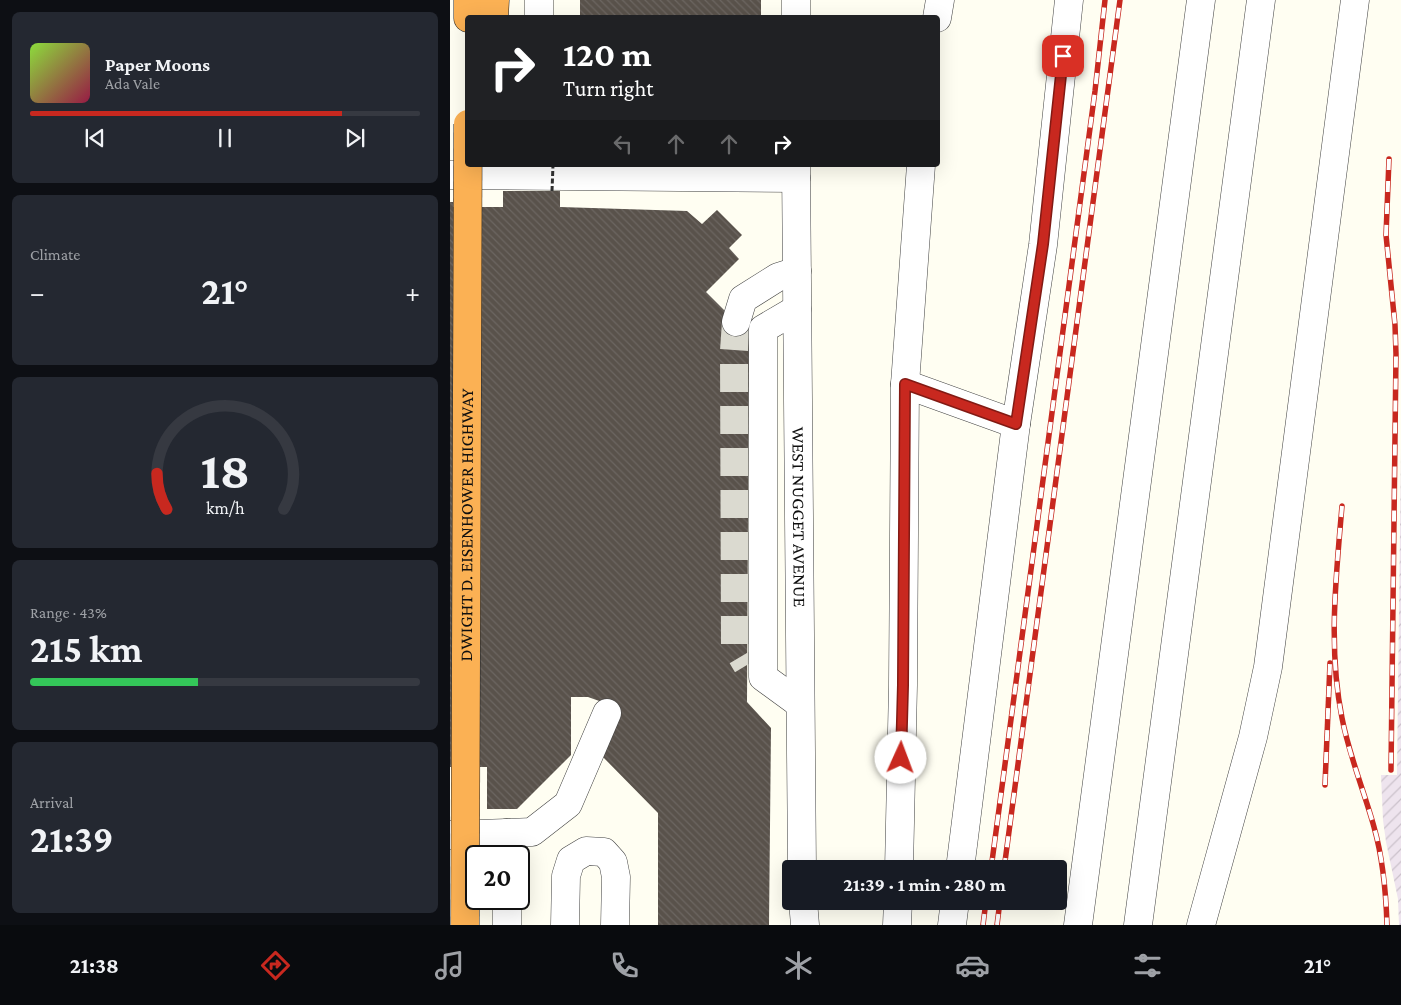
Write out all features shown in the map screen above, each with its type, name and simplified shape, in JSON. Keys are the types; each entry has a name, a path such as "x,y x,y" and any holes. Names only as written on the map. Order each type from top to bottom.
{"highway":[{"path":"468,0 468,15"},
{"path":"494,15 495,0"},
{"name":"DWIGHT D. EISENHOWER HIGHWAY","path":"465,925 468,167"}],"street":[{"path":"539,0 539,15"},
{"path":"796,0 796,15"},
{"path":"938,15 940,0"},
{"path":"961,860 1016,424 1043,244 1069,0"},
{"path":"1078,925 1201,0"},
{"path":"1138,925 1261,0"},
{"path":"1201,925 1253,737 1268,667 1355,0"},
{"path":"898,860 903,685 905,384 921,167"},
{"path":"450,175 796,172"},
{"name":"WEST NUGGET AVENUE","path":"796,172 802,860"},
{"path":"736,322 743,299 778,277 797,271"},
{"path":"797,309 762,329 755,671 800,704"},
{"path":"905,384 1016,424"},
{"path":"450,835 507,845 532,832 568,804 607,713"},
{"path":"565,925 566,876 571,860 586,851 604,852 613,862 616,877 615,925"},
{"path":"507,910 507,925"},
{"path":"803,910 804,925"},
{"path":"897,925 898,910"},
{"path":"952,925 954,910"}],"shaded area":[{"path":"1401,448 1401,925 1399,925 1398,899 1383,820 1381,775 1397,775"}],"building":[{"path":"580,0 761,0 761,15 580,15"},
{"path":"503,191 560,191 560,207 687,211 702,224 717,210 742,235 729,248 739,259 706,292 749,335 747,702 771,728 769,925 658,925 658,813 602,756 619,708 588,697 571,697 571,755 517,809 487,809 487,767 450,767 450,202 453,202 453,207 503,207"}],"tunnel":[{"path":"736,322 734,351 735,645 747,665"}],"railway":[{"path":"992,860 1095,91 1105,0"},
{"path":"1005,860 1120,0"},
{"path":"1389,159 1386,235 1396,354 1391,770"},
{"path":"1342,506 1334,612 1335,665 1342,718 1380,851 1387,925"},
{"path":"1325,785 1330,663"},
{"path":"983,925 985,910"},
{"path":"997,925 999,910"}],"route":[{"path":"901,758 905,384 1016,424 1043,244 1063,56"}]}
